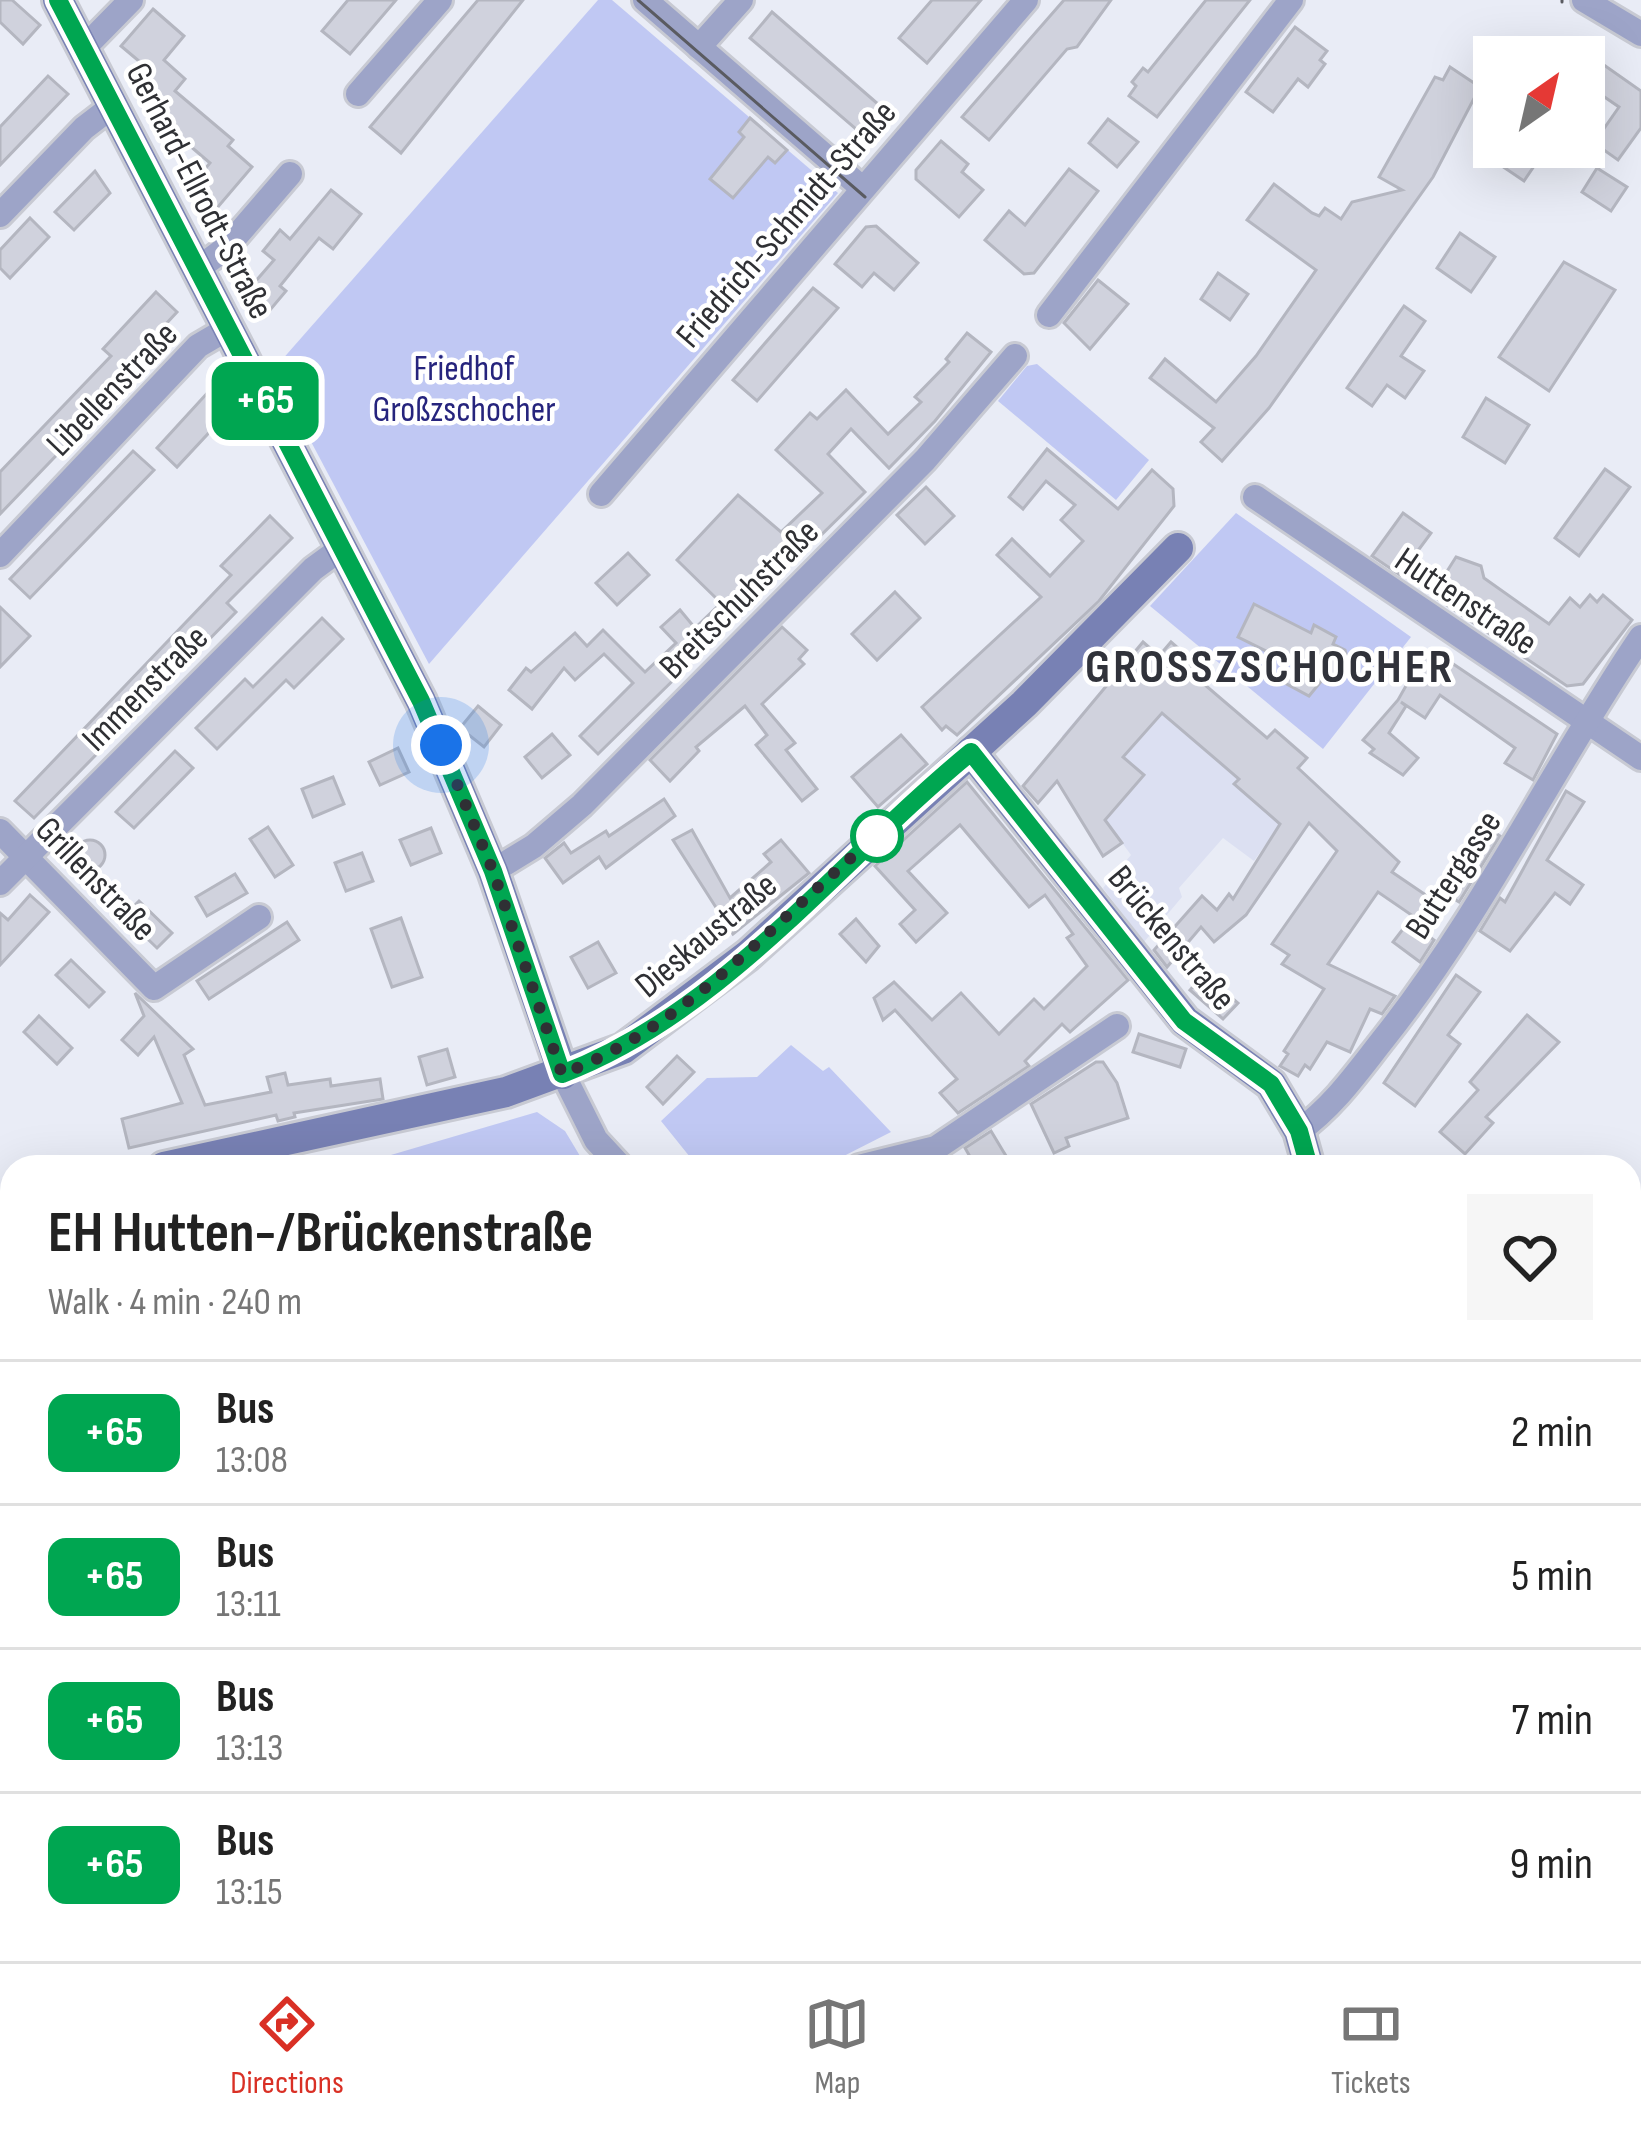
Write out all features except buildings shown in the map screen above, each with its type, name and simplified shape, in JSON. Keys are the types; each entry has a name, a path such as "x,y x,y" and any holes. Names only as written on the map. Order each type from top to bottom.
{"main road":[{"name":"Gerhard-Ellrodt-Straße","path":"58,0 421,701 493,871 562,1074"},
{"name":"Dieskaustraße","path":"227,1155 305,1140 562,1074 623,1048 748,955 971,752 1178,548"},
{"name":"Brückenstraße","path":"971,752 1013,798 1184,1021 1271,1084 1299,1131 1306,1155"}],"street":[{"path":"84,48 131,0"},
{"path":"358,94 440,0"},
{"path":"645,0 862,188"},
{"path":"699,47 741,0"},
{"name":"Friedrich-Schmidt-Straße","path":"601,494 1026,0"},
{"path":"1048,314 1291,0"},
{"path":"1584,0 1641,34"},
{"path":"0,215 114,105"},
{"path":"196,270 226,248 290,174"},
{"name":"Libellenstraße","path":"0,555 198,346 227,329"},
{"name":"Breitschuhstraße","path":"493,871 534,847 582,805 850,538 1015,356"},
{"name":"Huttenstraße","path":"1255,496 1641,758"},
{"name":"Immenstraße","path":"0,883 314,569 344,547"},
{"name":"Buttergasse","path":"1299,1131 1327,1111 1407,1009 1498,875 1641,637"},
{"name":"Grillenstraße","path":"0,831 154,988 259,916"},
{"path":"908,1155 936,1148 1118,1026"},
{"path":"562,1074 596,1140 610,1155"}],"shaded area":[{"path":"1143,642 1296,772 1292,807 1254,861 1223,838 1179,888 1182,897 1144,942 1103,888 1131,855 1104,818 1062,736"}],"green space":[{"name":"Friedhof Großzschocher","path":"598,0 612,0 838,193 429,664 273,370"},
{"path":"1037,364 1149,460 1116,500 998,401 1027,366"},
{"path":"1236,513 1411,637 1323,749 1150,606"},
{"path":"791,1045 823,1071 829,1067 891,1132 846,1155 688,1155 661,1121 707,1078 757,1077"},
{"path":"537,1112 565,1131 579,1155 391,1155"}],"tram line":[{"path":"638,0 865,197"}],"bus line":[{"name":"+65","path":"58,0 421,701 493,871 562,1074 652,1030 748,955 971,752 1013,798 1184,1021 1271,1084 1287,1105 1306,1155"}],"district":[{"name":"GROSSZSCHOCHER","path":"1270,665"}],"route":[{"path":"441,745 493,871 562,1074 652,1030 748,955 877,836"}]}
